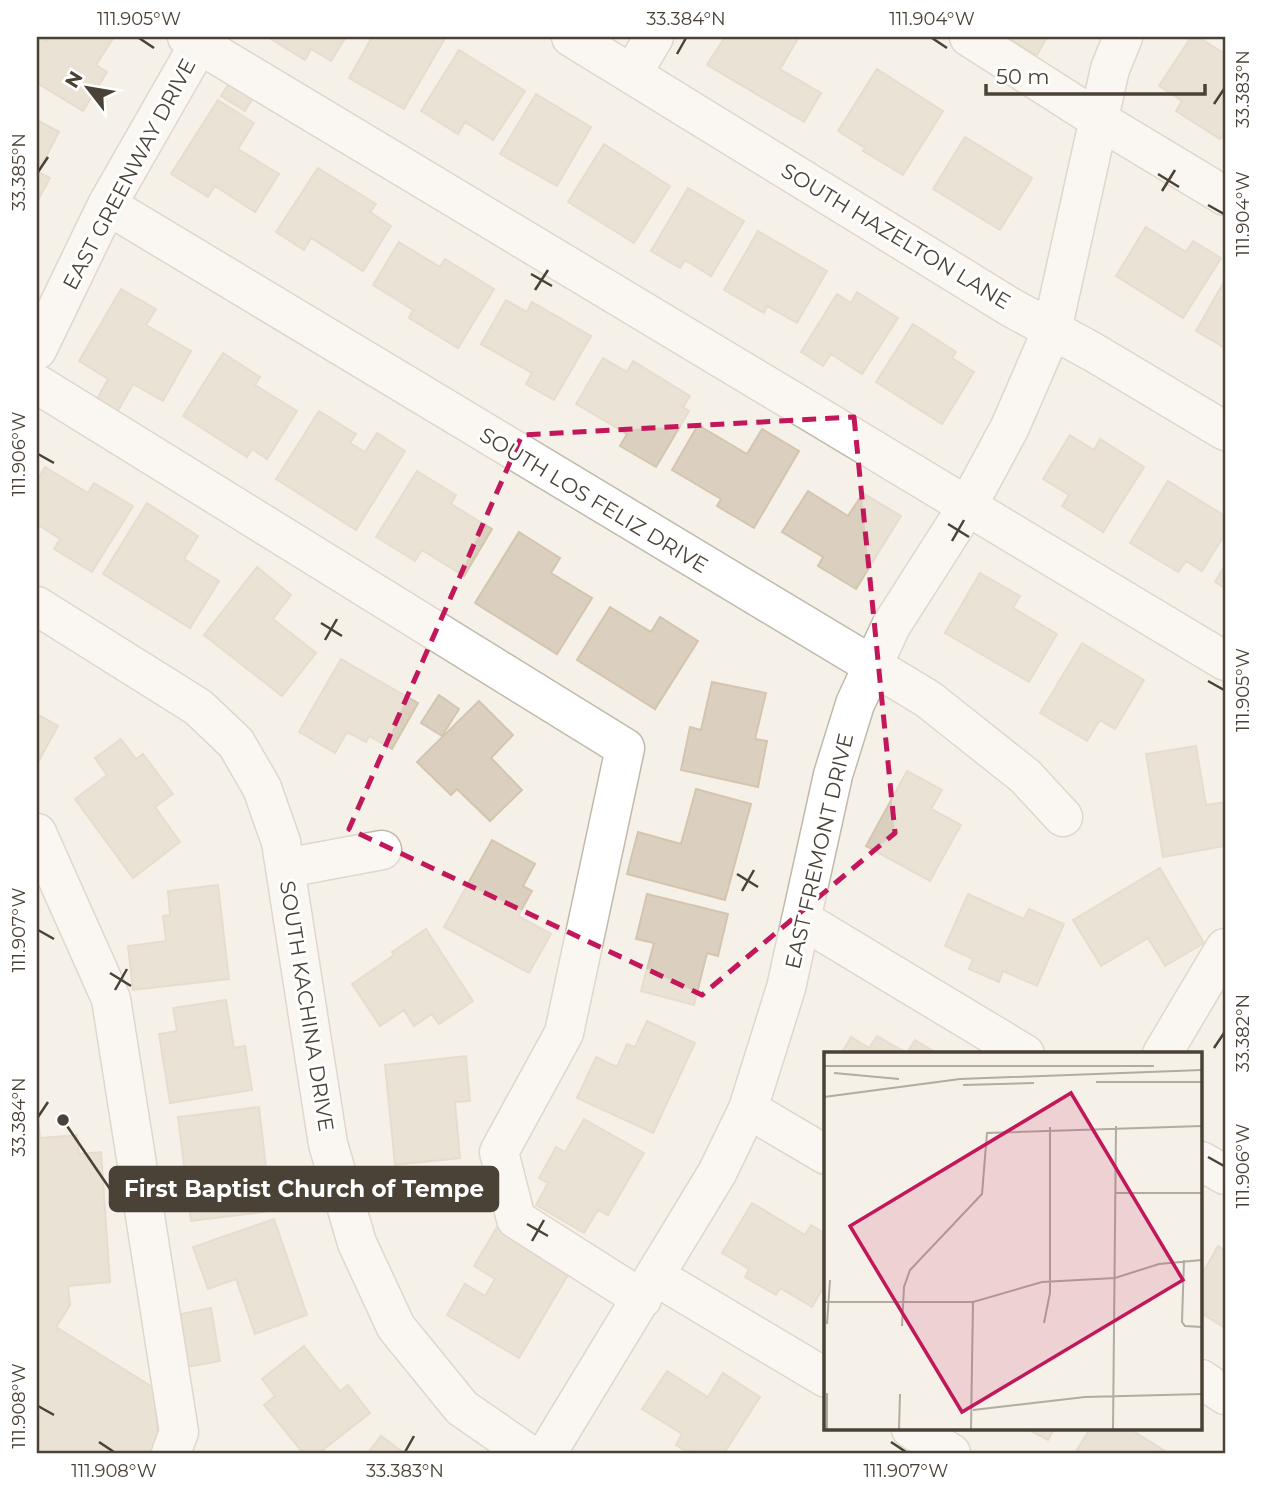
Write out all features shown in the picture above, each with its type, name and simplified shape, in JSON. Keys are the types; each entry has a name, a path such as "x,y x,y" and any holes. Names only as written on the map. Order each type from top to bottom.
{"street":[{"name":"SOUTH HAZELTON LANE","path":"571,37 1012,308 1225,430"},
{"path":"632,75 654,37"},
{"path":"969,37 1225,196"},
{"name":"EAST FREMONT DRIVE","path":"547,1453 717,1173 748,1109 786,988 833,775 855,704 891,626 968,505 1010,427 1052,330 1110,69 1123,37"},
{"path":"196,39 1225,661"},
{"name":"EAST GREENWAY DRIVE","path":"37,350 107,205 196,39"},
{"name":"SOUTH LOS FELIZ DRIVE","path":"107,205 928,699 1025,776 1063,817"},
{"path":"37,384 625,748 564,1032 499,1152 516,1219 824,1377"},
{"name":"SOUTH KACHINA DRIVE","path":"37,606 198,707 236,743 261,788 281,842 328,1144 358,1243 396,1328 462,1408 527,1453"},
{"path":"37,833 111,999 179,1432 171,1453"},
{"path":"286,868 383,850"},
{"path":"801,919 1022,1052"},
{"path":"1163,1052 1225,948"},
{"path":"748,1109 824,1154"},
{"path":"1202,1162 1225,1175"},
{"path":"1202,1380 1225,1395"}],"highlighted area":[{"path":"854,417 895,833 702,995 349,829 522,435"}],"building":[{"path":"37,37 47,41 50,37 114,37 96,65 107,72 83,111 37,83"},
{"path":"268,37 346,37 331,61 311,49 305,60"},
{"path":"372,37 438,37 444,40 404,109 349,78"},
{"path":"725,37 799,37 780,69 821,93 804,122 707,65"},
{"path":"1006,37 1047,37 1037,55"},
{"path":"1191,37 1198,37 1225,54 1225,131 1220,139 1176,111 1182,101 1159,86"},
{"path":"459,50 525,91 493,140 465,122 458,134 421,111"},
{"path":"877,69 943,111 903,175 863,151 865,148 838,131"},
{"path":"233,77 257,91 245,111 221,96"},
{"path":"536,94 591,127 557,186 500,154"},
{"path":"218,100 254,123 238,149 279,174 255,212 215,186 208,197 171,174"},
{"path":"37,120 59,132 38,172 50,178 37,202"},
{"path":"965,137 1032,178 1000,230 933,189"},
{"path":"604,144 670,186 634,243 568,202"},
{"path":"318,168 376,204 370,212 391,226 363,271 311,238 304,250 276,232"},
{"path":"688,188 744,221 711,276 685,260 680,268 651,251"},
{"path":"1146,227 1186,252 1193,241 1221,258 1183,318 1116,276"},
{"path":"758,231 827,271 797,323 767,306 764,313 724,290"},
{"path":"399,242 440,267 445,259 494,289 458,348 409,318 413,310 373,285"},
{"path":"1225,280 1225,348 1196,331"},
{"path":"121,289 156,309 146,325 191,351 163,401 133,384 115,416 94,404 108,379 79,361"},
{"path":"857,292 898,318 862,374 831,354 823,366 801,352 837,294 851,303"},
{"path":"506,300 527,312 532,302 591,336 554,400 526,384 532,373 481,344"},
{"path":"913,324 956,352 952,358 974,372 942,424 876,382"},
{"path":"223,353 260,377 255,385 297,411 267,459 252,449 247,457 183,416"},
{"path":"603,358 627,372 633,361 690,396 683,407 689,411 656,467 620,446 627,434 576,404"},
{"path":"319,411 356,434 350,443 365,452 377,433 405,451 356,530 276,479"},
{"path":"698,425 747,454 762,429 799,451 754,528 717,506 721,499 672,470"},
{"path":"1070,435 1094,450 1100,439 1144,467 1103,532 1062,506 1069,495 1043,479"},
{"path":"45,467 88,493 94,483 133,506 92,572 54,549 60,539 37,524 37,481"},
{"path":"417,471 456,495 451,504 492,529 464,576 422,550 415,561 376,537"},
{"path":"1168,481 1225,516 1225,534 1202,571 1186,561 1178,572 1130,543"},
{"path":"808,491 848,516 863,493 901,516 856,589 818,566 823,557 782,532"},
{"path":"147,503 198,536 184,559 219,581 190,628 103,574"},
{"path":"519,532 560,558 551,573 592,598 557,654 475,603"},
{"path":"1225,565 1225,588 1215,582"},
{"path":"257,567 291,595 273,619 316,653 282,696 204,635"},
{"path":"980,573 1020,596 1013,608 1057,634 1029,682 945,633"},
{"path":"610,607 651,632 660,617 698,641 655,709 577,660"},
{"path":"1082,643 1144,680 1115,729 1100,720 1087,741 1040,713"},
{"path":"341,659 418,703 392,749 369,736 366,742 347,732 335,753 299,732"},
{"path":"712,682 766,693 755,739 767,741 758,787 681,770 690,727 701,730"},
{"path":"439,695 459,709 442,736 421,723"},
{"path":"479,701 513,735 491,758 522,790 490,821 457,789 451,795 417,762"},
{"path":"37,714 58,726 37,764"},
{"path":"121,739 136,759 143,754 173,794 155,807 180,842 133,878 75,799 107,775 95,758"},
{"path":"1196,746 1206,805 1225,802 1225,846 1163,857 1146,754"},
{"path":"907,771 942,790 931,809 961,825 930,881 866,846"},
{"path":"696,789 751,804 725,900 627,874 638,832 681,844"},
{"path":"492,840 535,864 523,886 532,891 518,916 551,934 529,973 444,927"},
{"path":"1160,868 1204,943 1165,966 1148,938 1101,966 1073,920"},
{"path":"218,885 229,979 133,990 128,946 166,941 163,916 170,915 168,891"},
{"path":"647,894 728,914 718,956 707,953 694,1005 641,991 654,943 636,939"},
{"path":"968,894 1024,919 1029,909 1064,924 1037,986 1003,971 999,982 969,969 973,959 945,946"},
{"path":"426,929 473,1001 439,1024 432,1014 414,1026 404,1010 380,1026 352,984"},
{"path":"226,1000 234,1048 245,1046 252,1090 170,1103 159,1034 177,1031 173,1008"},
{"path":"647,1021 695,1043 653,1133 577,1098 596,1057 617,1067 627,1044 635,1047"},
{"path":"877,1036 905,1052 842,1052 851,1037 869,1048"},
{"path":"915,1040 935,1052 908,1052"},
{"path":"466,1056 470,1101 455,1102 460,1158 395,1165 385,1065"},
{"path":"259,1107 271,1211 191,1221 178,1117"},
{"path":"584,1119 644,1153 608,1215 598,1210 584,1233 536,1205 548,1183 539,1178 556,1147 565,1152"},
{"path":"39,1126 40,1138 77,1135 79,1154 101,1152 110,1282 68,1286 70,1305 56,1327 154,1388 158,1439 149,1453 37,1453"},
{"path":"752,1203 805,1235 811,1225 824,1233 824,1286 812,1307 780,1288 776,1295 745,1277 749,1269 722,1253"},
{"path":"274,1219 307,1315 255,1334 236,1279 208,1289 193,1247"},
{"path":"497,1227 571,1270 519,1358 447,1315 465,1284 485,1296 495,1279 474,1266"},
{"path":"1218,1246 1225,1250 1225,1328 1202,1314 1202,1274"},
{"path":"211,1308 220,1361 186,1367 176,1315"},
{"path":"304,1346 340,1391 348,1385 370,1413 319,1453 303,1453 264,1405 275,1396 262,1379"},
{"path":"667,1371 708,1397 723,1373 760,1397 724,1453 690,1453 676,1445 682,1434 642,1409"},
{"path":"1029,1430 1053,1430 1048,1440"},
{"path":"1089,1430 1132,1430 1168,1453 1075,1453"},
{"path":"381,1436 404,1453 368,1453"}],"place":[{"name":"First Baptist Church of Tempe","path":"63,1120"}]}
